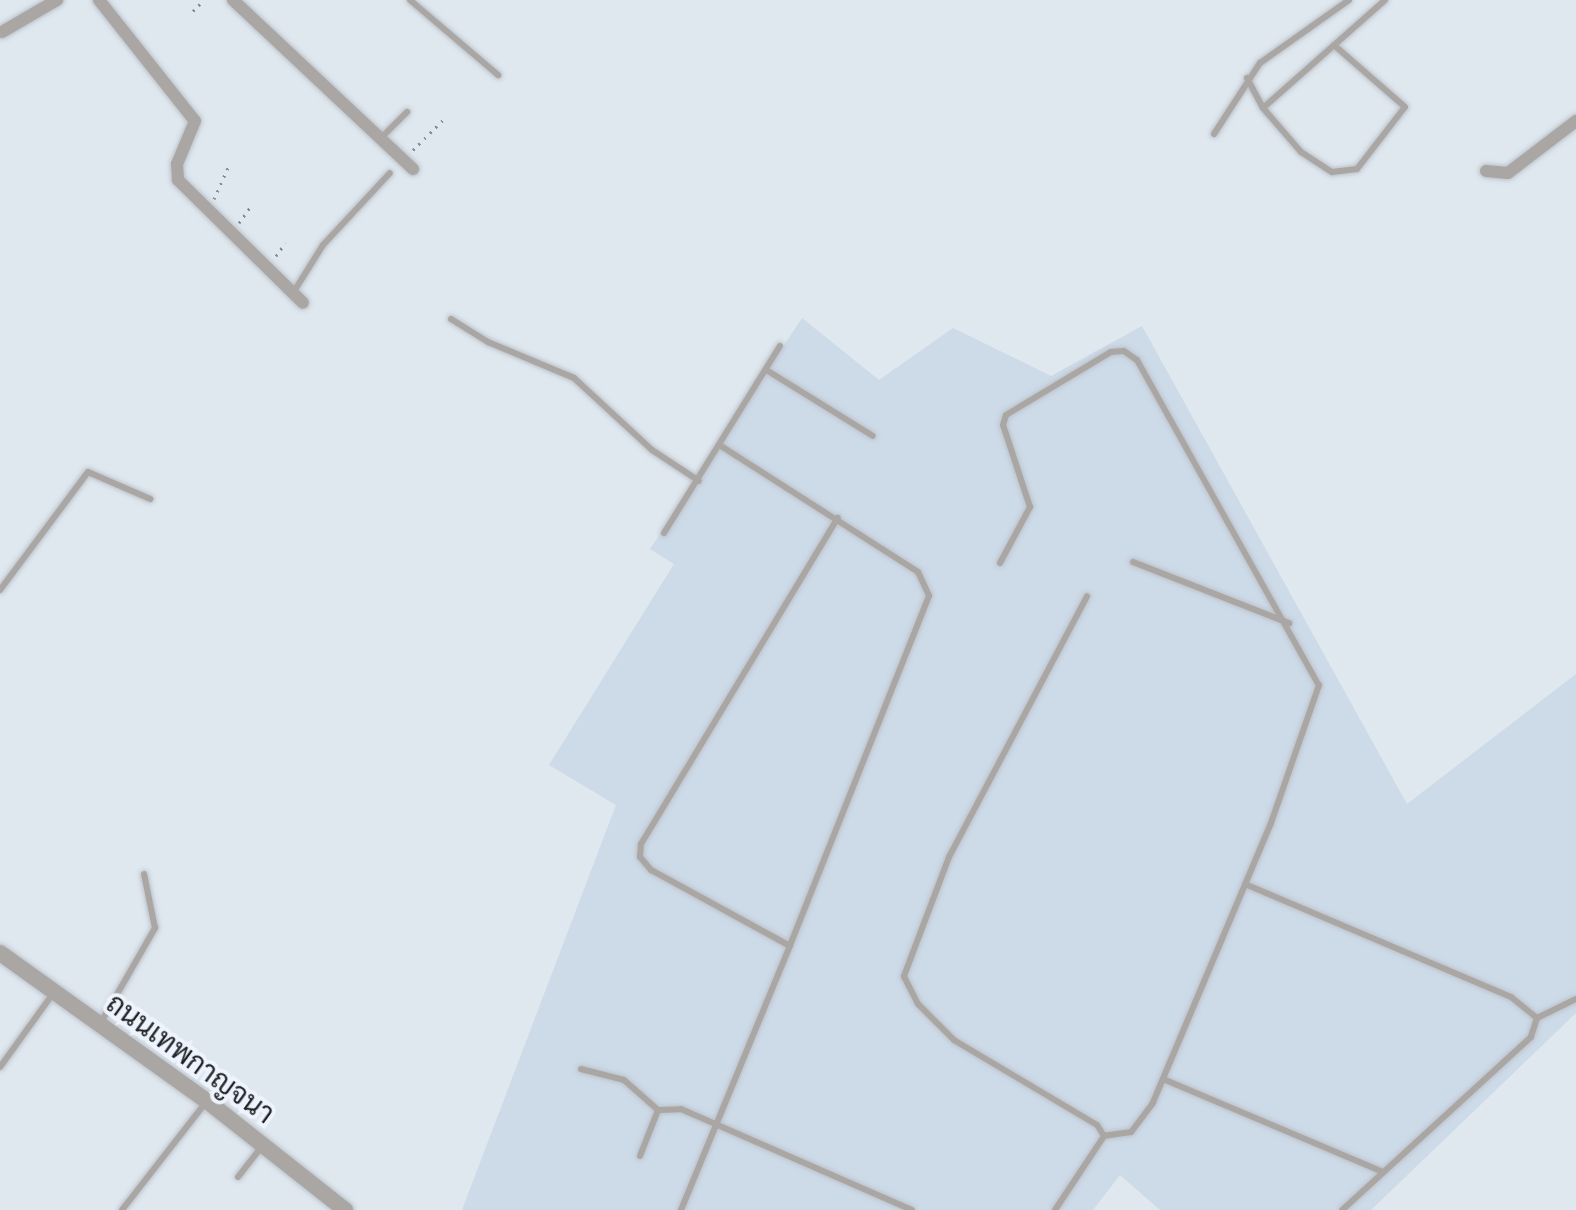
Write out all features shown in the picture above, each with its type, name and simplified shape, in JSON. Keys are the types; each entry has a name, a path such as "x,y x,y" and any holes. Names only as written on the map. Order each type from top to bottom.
{"street":[{"path":"2,32 57,0"},
{"path":"99,0 195,121 175,172 209,212 303,303"},
{"path":"233,0 408,165"},
{"path":"1486,171 1508,173 1576,121"},
{"name":"ถนนเทพกาญจนา","path":"0,953 207,1101 345,1210"}],"lane":[{"path":"410,0 498,75"},
{"path":"1214,134 1247,78 1276,50 1349,0"},
{"path":"1263,108 1385,0"},
{"path":"1247,78 1263,108 1311,160 1332,172 1357,169 1405,107 1334,45"},
{"path":"380,139 407,112"},
{"path":"293,293 323,245 390,173"},
{"path":"451,319 488,342 574,378 652,450 699,481"},
{"path":"664,533 768,371 780,346"},
{"path":"1000,563 1030,507 1003,425 1006,415 1111,352 1124,351 1137,360 1289,623 1319,685 1245,884 1143,1121 1131,1132 1104,1136 1055,1210"},
{"path":"768,371 873,436"},
{"path":"681,1210 929,596 918,572 721,446"},
{"path":"0,590 78,477 96,472 150,499"},
{"path":"790,946 651,870 640,857 641,844 838,518"},
{"path":"1133,562 1289,623"},
{"path":"1087,596 949,857 904,976 936,1026 1097,1125 1104,1136"},
{"path":"100,1024 155,928 144,874"},
{"path":"1245,884 1511,997 1537,1018"},
{"path":"0,1067 54,992"},
{"path":"1342,1210 1531,1037 1537,1018 1576,999"},
{"path":"581,1069 624,1080 658,1110 681,1109 912,1210"},
{"path":"1163,1079 1383,1172"},
{"path":"122,1210 207,1101"},
{"path":"640,1156 658,1110"},
{"path":"238,1177 263,1145"}],"path":[{"path":"193,11 204,0"},
{"path":"408,165 444,119"},
{"path":"209,212 229,166"},
{"path":"231,234 251,206"}],"shaded area":[{"path":"802,318 879,380 953,328 1051,376 1142,326 1407,804 1576,674 1576,1013 1371,1210 1160,1210 1120,1175 1093,1210 462,1210 616,805 549,765 674,564 650,549"}]}
